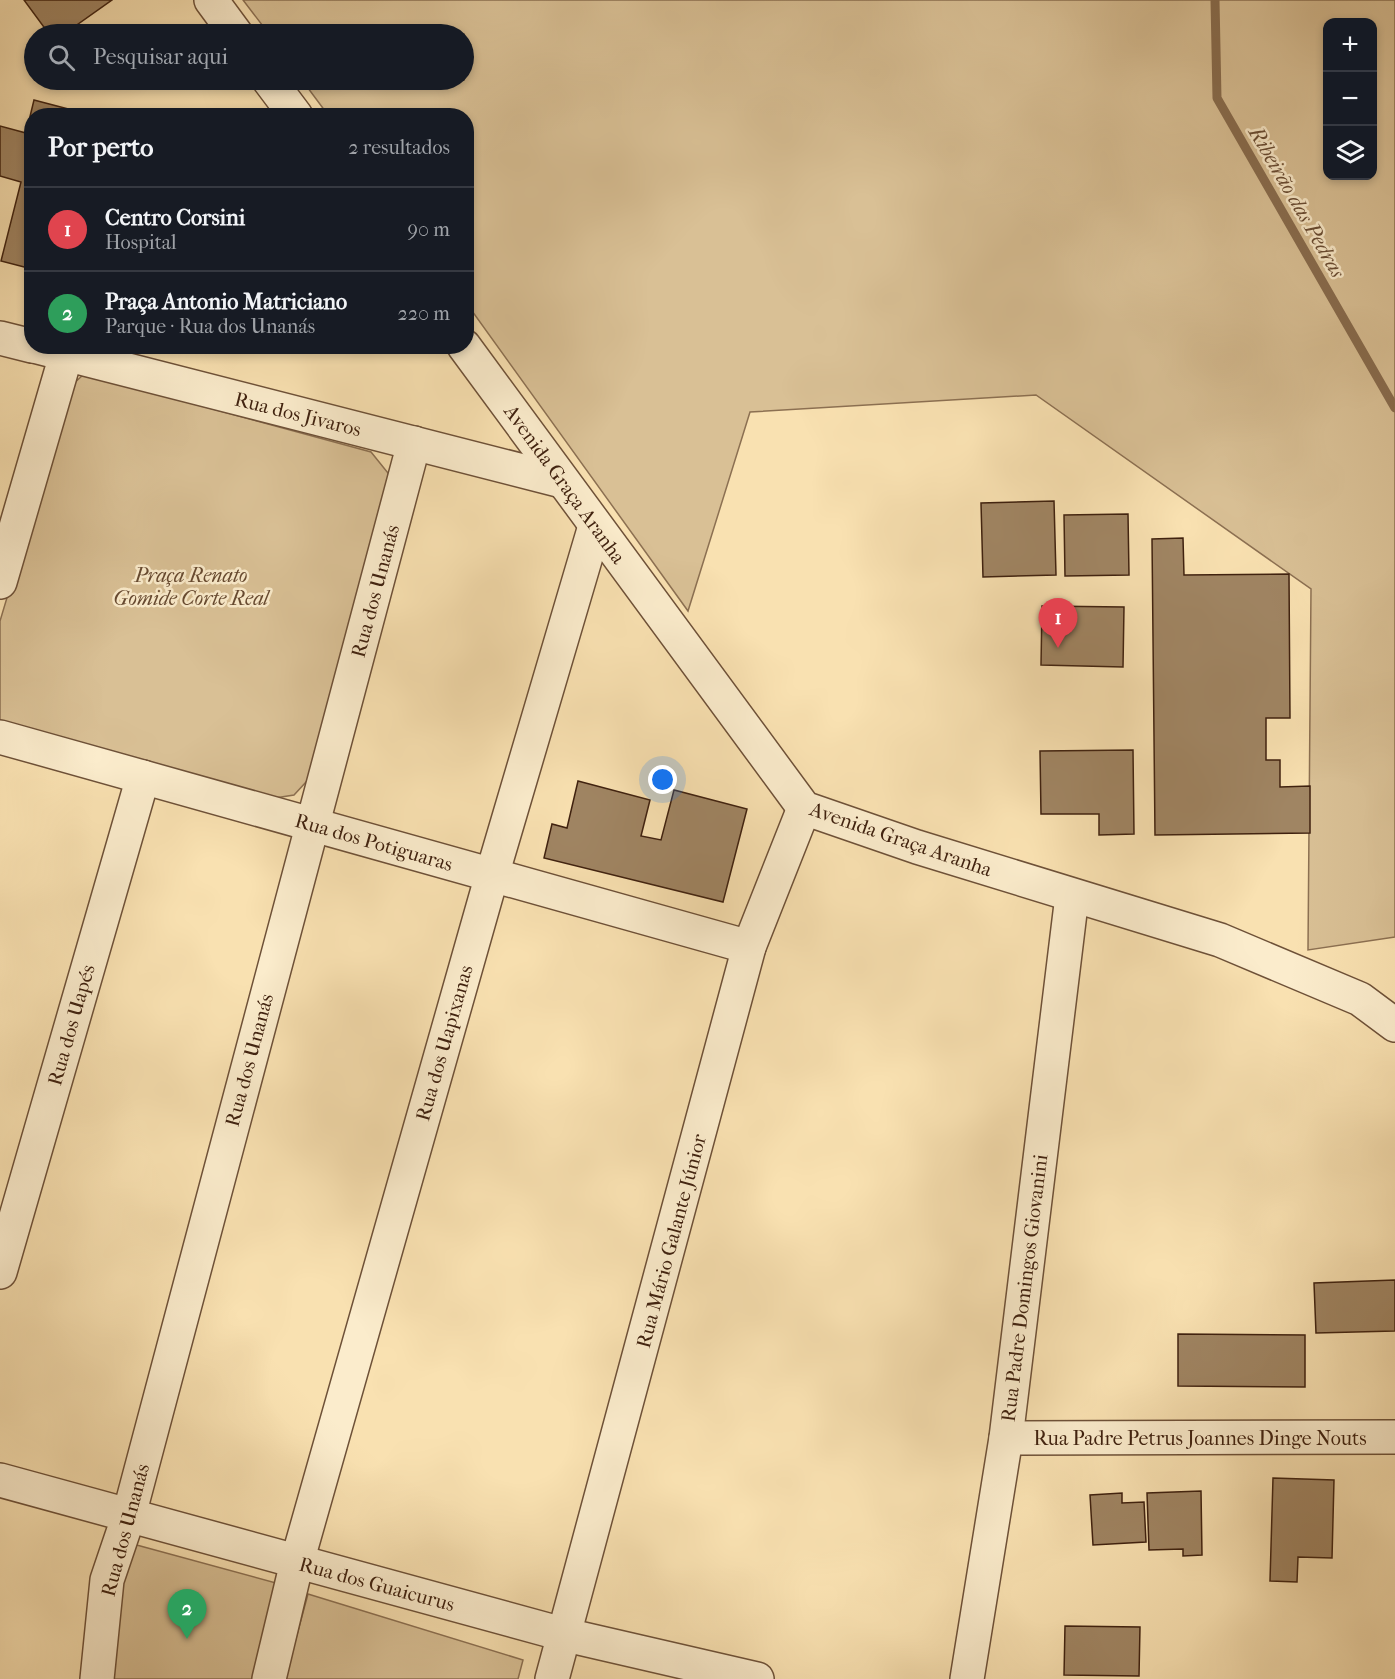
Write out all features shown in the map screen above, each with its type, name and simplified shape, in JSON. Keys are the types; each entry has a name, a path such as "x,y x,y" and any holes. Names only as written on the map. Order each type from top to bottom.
{"street":[{"path":"211,0 229,24"},
{"path":"276,90 290,108"},
{"name":"Rua dos Jivaros","path":"0,338 24,344"},
{"name":"Rua dos Jivaros","path":"62,354 562,481"},
{"name":"Avenida Graça Aranha","path":"470,354 804,808 917,848 1220,940 1360,999 1395,1025"},
{"path":"0,582 66,355"},
{"name":"Rua dos Unanás","path":"97,1679 107,1580 129,1515 414,443"},
{"name":"Rua dos Uapixanas","path":"269,1679 297,1562 492,875 595,526"},
{"name":"Rua dos Potiguaras","path":"0,737 748,947"},
{"name":"Rua dos Uapés","path":"0,1272 143,777"},
{"name":"Rua Mário Galante Júnior","path":"552,1679 566,1635 748,947 804,808"},
{"name":"Rua Padre Domingos Giovanini","path":"967,1679 1006,1438 1071,896"},
{"name":"Rua Padre Petrus Joannes Dinge Nouts","path":"1006,1438 1395,1437"},
{"name":"Rua dos Guaicurus","path":"0,1480 566,1635 757,1679"}],"green space":[{"path":"243,0 1395,0 1395,937 1308,950 1311,589 1036,395 750,412 688,611 474,314 474,108 323,108 309,90 474,90 474,24 261,24"},
{"name":"Praça Renato Gomide Corte Real","path":"84,374 371,452 388,473 393,503 318,769 294,795 262,800 13,730 0,721 0,621 70,387"},
{"path":"133,1544 276,1583 253,1679 107,1679 115,1599"},
{"path":"308,1594 523,1660 518,1679 285,1679"}],"building":[{"path":"24,0 112,0 78,24 42,24"},
{"path":"34,100 64,108 32,108"},
{"path":"0,126 24,132 24,267 1,261 21,182 0,176"},
{"path":"1054,501 1056,575 983,577 981,503"},
{"path":"1128,514 1129,575 1065,576 1064,515"},
{"path":"1183,538 1184,575 1289,574 1290,718 1266,718 1266,760 1280,760 1280,787 1310,786 1310,833 1155,835 1152,539"},
{"path":"1042,606 1124,607 1123,667 1041,665"},
{"path":"1133,750 1134,834 1099,835 1099,814 1041,814 1040,751"},
{"path":"578,781 650,800 641,836 661,840 674,790 747,809 723,902 544,858 552,824 567,828"},
{"path":"1395,1280 1395,1331 1316,1333 1314,1283"},
{"path":"1178,1334 1305,1335 1305,1387 1178,1386"},
{"path":"1273,1478 1334,1480 1332,1558 1298,1557 1297,1582 1270,1581"},
{"path":"1201,1491 1202,1555 1183,1556 1183,1549 1149,1550 1147,1493"},
{"path":"1122,1493 1122,1503 1144,1502 1146,1542 1093,1545 1090,1495"},
{"path":"1065,1626 1140,1627 1139,1676 1064,1675"}],"waterway":[{"name":"Ribeirão das Pedras","path":"1215,0 1217,98 1395,408"}],"place":[{"name":"Centro Corsini","path":"1058,648"},
{"name":"Praça Antonio Matriciano","path":"187,1639"}]}
